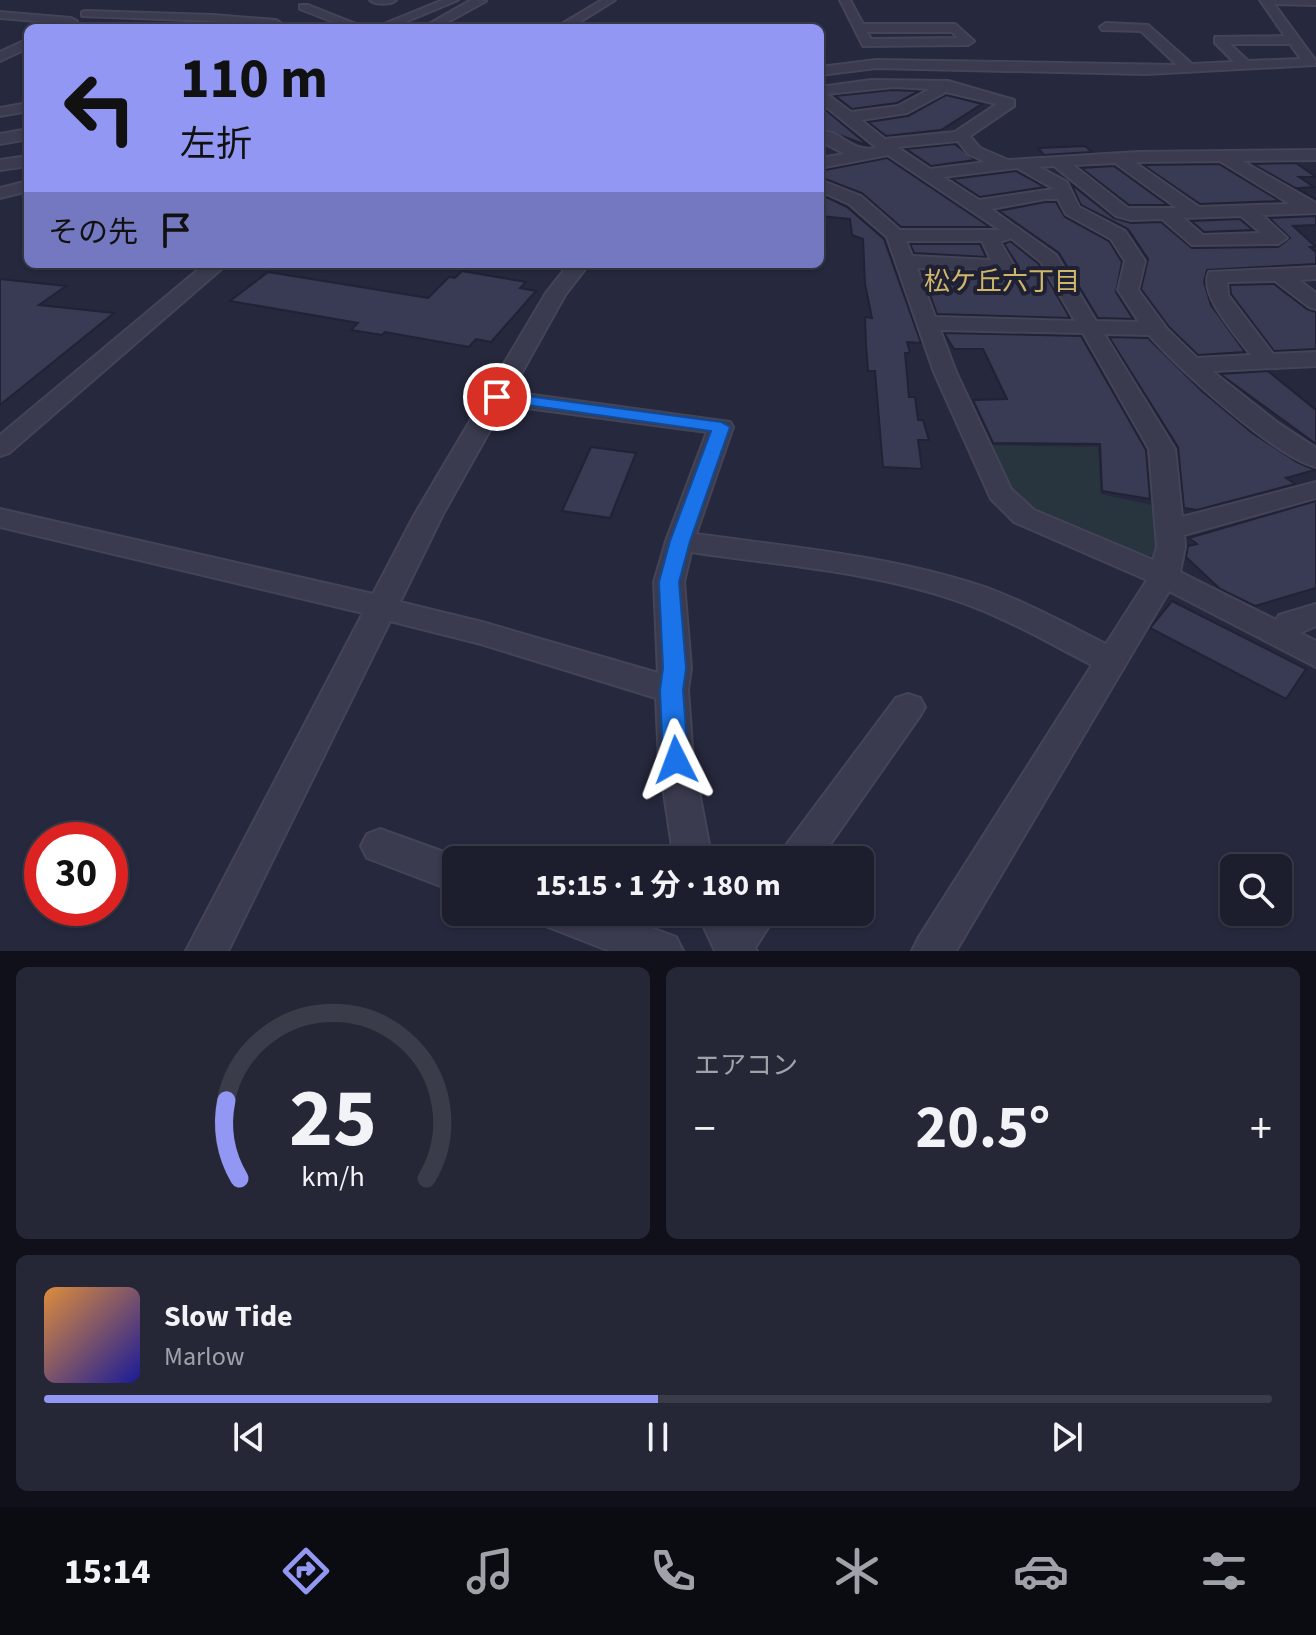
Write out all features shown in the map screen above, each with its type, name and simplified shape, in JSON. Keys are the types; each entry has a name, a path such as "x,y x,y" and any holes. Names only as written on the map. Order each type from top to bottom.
{"street":[{"path":"65,24 112,0"},
{"path":"86,14 280,21 317,0"},
{"path":"375,0 391,0"},
{"path":"391,24 453,0"},
{"path":"436,24 480,1 476,0"},
{"path":"568,24 610,0"},
{"path":"845,0 876,64"},
{"path":"1265,0 1312,61"},
{"path":"1273,0 1316,1"},
{"path":"304,7 349,24"},
{"path":"0,15 71,21"},
{"path":"1106,27 1144,28 1189,68"},
{"path":"859,28 955,28 968,41 867,43"},
{"path":"14,35 24,34"},
{"path":"1246,66 1219,40 1293,40"},
{"path":"0,57 24,45"},
{"path":"824,70 876,64 1189,68 1312,61"},
{"path":"824,92 872,82 948,85 1009,103 963,131 962,136"},
{"path":"849,117 902,110 948,85"},
{"path":"824,96 849,117 877,149"},
{"path":"0,112 24,108"},
{"path":"0,139 24,135"},
{"path":"824,135 877,149 926,174 1021,236 1049,259 1162,449 1171,547 1164,576 933,951"},
{"path":"824,162 877,149 962,136"},
{"path":"962,136 974,151 1056,182 1072,210 1118,235 1135,261 1128,290 1154,329 1192,365 1316,459"},
{"path":"926,174 1056,160 1316,155"},
{"path":"1223,156 1314,208"},
{"path":"1118,158 1196,213"},
{"path":"1056,160 1122,212 1131,215 1314,208"},
{"path":"0,165 24,162"},
{"path":"0,193 24,187"},
{"path":"824,187 855,200 895,235 945,372 1000,493 1009,505 1024,516 1164,576 1316,655"},
{"path":"976,206 1045,194 1065,194"},
{"path":"1167,214 1199,241 1278,238 1246,211"},
{"path":"895,235 1021,236"},
{"path":"907,262 1004,266 988,236"},
{"path":"1,446 212,268"},
{"path":"207,951 429,514 556,293 576,268"},
{"path":"1266,361 1218,295 1216,276 1316,273"},
{"path":"1280,275 1316,303"},
{"path":"928,323 1154,329"},
{"path":"1192,365 1316,359"},
{"path":"497,397 721,427 680,541 669,582 675,668 672,690 676,760 691,846"},
{"path":"1170,523 1184,526 1316,490"},
{"path":"0,518 482,633 672,690"},
{"path":"680,541 901,575 952,588 986,599 1112,661"},
{"path":"1282,635 1290,623 1316,615"},
{"path":"807,846 908,707"},
{"path":"380,846 442,869"},
{"path":"595,926 662,951"}],"shaded area":[{"path":"991,445 1098,447 1101,494 1152,505 1160,547 1157,554 1148,556 1029,509 1008,484"}],"building":[{"path":"891,90 919,91 897,103 852,109 835,96"},
{"path":"946,95 982,104 941,130 886,136 868,122 908,116"},
{"path":"824,108 869,146 824,129"},
{"path":"955,144 975,160 931,166 906,149"},
{"path":"1085,146 1092,152 1044,155 1038,148"},
{"path":"887,158 990,227 901,227 862,193 824,179 824,170"},
{"path":"1296,163 1316,177 1299,177 1314,187 1298,188 1316,200 1253,164"},
{"path":"1219,164 1280,201 1200,204 1143,165"},
{"path":"1114,166 1168,205 1129,205 1081,168"},
{"path":"1016,171 1045,187 980,197 952,179"},
{"path":"1071,184 1114,218 1131,223 1161,222 1192,248 1278,247 1290,238 1269,218 1316,216 1316,225 1293,226 1316,247 1310,247 1316,252 1316,264 1207,270 1204,282 1211,305 1245,352 1198,355 1169,327 1141,289 1148,259 1128,229 1081,205"},
{"path":"824,196 847,207 884,239 921,343 907,342 910,353 905,353 909,397 915,397 918,420 923,420 929,440 918,440 922,469 883,467 875,371 868,371 865,317 872,318 865,284 863,239 852,235 850,219 824,216"},
{"path":"1056,202 1065,217 1109,241 1122,262 1116,292 1133,319 1098,318 1059,253 999,211"},
{"path":"1240,219 1253,230 1204,232 1191,221"},
{"path":"1010,241 1039,264 1070,318 937,314 921,271 1011,273 1017,264 1004,244"},
{"path":"910,244 980,244 986,257 914,253"},
{"path":"462,271 526,282 520,288 536,291 491,342 476,339 469,347 385,332 382,335 351,330 358,323 230,301 268,272 428,298 449,277 455,278"},
{"path":"0,279 66,286 39,305 114,313 0,405"},
{"path":"1274,284 1307,309 1316,312 1316,349 1274,351 1231,294 1230,285"},
{"path":"944,333 1081,336 1146,450 1150,499 1102,491 1100,444 993,443 973,400 1007,399 983,349 954,349"},
{"path":"1109,337 1148,338 1202,391 1251,432 1315,470 1286,478 1295,484 1197,510 1184,508 1178,447"},
{"path":"1268,371 1316,410 1316,444 1220,374"},
{"path":"591,447 636,453 610,518 562,511"},
{"path":"1316,501 1316,588 1255,606 1220,589 1186,557 1188,546 1197,544 1189,538"},
{"path":"1172,601 1306,669 1286,699 1150,628"}],"district":[{"name":"松ケ丘六丁目","path":"1002,281"}],"route":[{"path":"497,397 721,427 680,541 669,582 675,668 672,690 676,760"}]}
